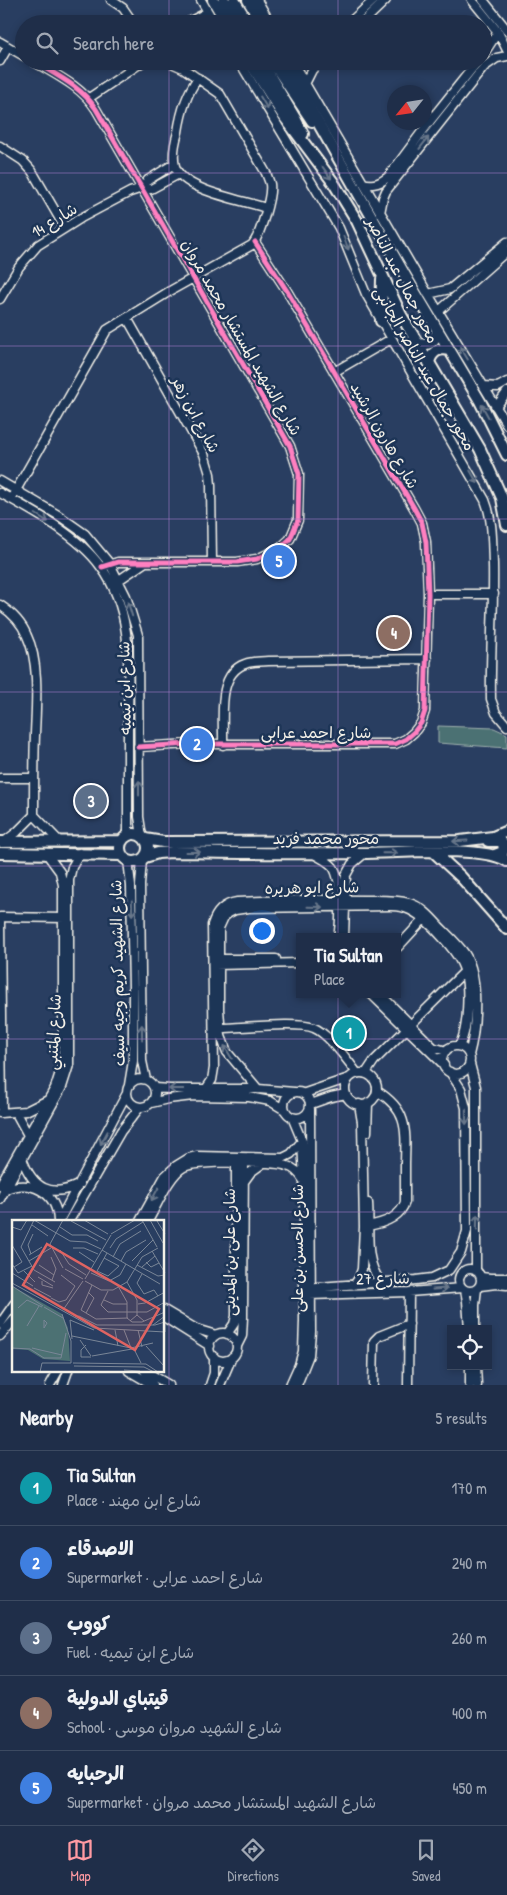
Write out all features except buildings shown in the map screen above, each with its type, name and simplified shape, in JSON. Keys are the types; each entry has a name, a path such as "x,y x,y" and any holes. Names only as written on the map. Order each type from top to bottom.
{"main road":[{"path":"213,0 222,15"},
{"path":"224,0 233,15"},
{"path":"234,0 243,15"},
{"path":"248,0 260,15"},
{"name":"محور جمال عبد الناصر","path":"254,70 272,99 333,182 357,221 401,315 487,465 502,498 507,525"},
{"path":"266,70 295,118 306,145"},
{"path":"278,70 303,110 328,138"},
{"name":"محور جمال عبد الناصر","path":"290,70 302,86 328,138 437,331 494,427 507,455"},
{"path":"381,321 382,275"},
{"path":"419,344 425,345 432,342 436,337 437,331"},
{"path":"429,363 430,357 434,352 443,349 449,350"},
{"name":"محور محمد فريد","path":"143,837 176,842 460,841 493,837 507,831"},
{"path":"0,853 80,853 125,857 135,862 143,859 148,846 143,837 135,834 125,838 60,842 2,842"},
{"path":"125,838 121,846 125,857"},
{"path":"481,838 487,841 503,842 504,850 501,854 496,855"},
{"name":"محور محمد فريد","path":"143,859 158,853 172,852 365,854 434,852 496,855 507,861"},
{"path":"434,852 461,877 507,929"}],"street":[{"path":"111,0 123,8 128,15"},
{"path":"201,0 210,15"},
{"path":"257,0 263,15"},
{"path":"358,15 374,0"},
{"path":"370,15 386,0"},
{"path":"472,0 484,15"},
{"path":"483,0 505,24"},
{"path":"202,15 208,12"},
{"path":"492,25 507,50"},
{"path":"492,41 498,32"},
{"path":"0,42 15,51"},
{"path":"0,62 8,47"},
{"path":"492,61 497,58 507,56"},
{"name":"شارع الشهيد المستشار محمد مروان","path":"48,70 70,83 89,98 290,446 298,464 300,484 297,524 294,533 286,544 275,551 257,559 238,562 146,562 110,564 102,567"},
{"path":"89,98 131,70"},
{"path":"11,499 107,330 255,242 270,194 270,184 266,173 224,99 216,90 186,70"},
{"name":"محور جمال عبد الناصر الجانبى","path":"244,70 340,228 360,284 485,500 492,536 494,594 491,699 496,713 507,726"},
{"path":"296,70 302,86 363,183 507,425"},
{"path":"302,86 311,70"},
{"path":"432,118 471,70"},
{"path":"363,183 374,184 385,180 437,126 482,70"},
{"path":"198,78 187,97 174,148 174,164 179,174 187,182 195,186 266,208"},
{"path":"449,97 456,102"},
{"path":"432,122 437,126"},
{"path":"380,212 382,198 425,130"},
{"path":"0,146 24,161 32,171 65,228"},
{"path":"174,164 148,180 142,188 151,190 179,174"},
{"name":"شارع 14","path":"0,299 19,267 33,249 65,228 130,192 142,188"},
{"name":"شارع هارون الرشيد","path":"255,242 286,291 422,523 426,542 428,594 427,659"},
{"path":"439,311 507,242"},
{"path":"428,294 450,289 507,251"},
{"name":"شارع ابن زهر","path":"127,318 204,454 211,485 212,562"},
{"path":"334,372 391,339"},
{"path":"484,386 498,387 507,382"},
{"path":"496,407 507,392"},
{"name":"شارع ابن تيميه","path":"0,481 58,515 85,534 110,564 120,580 132,611 138,635 139,817 143,837"},
{"name":"شارع ابن تيميه","path":"0,493 62,531 102,567 112,584 122,613 128,657 125,838"},
{"path":"112,584 146,562"},
{"path":"428,594 494,594"},
{"path":"0,605 21,625 31,647 34,661 36,703 34,815 23,827 2,842"},
{"path":"223,745 225,683 234,671 243,664 268,661 427,659"},
{"name":"شارع احمد عرابى","path":"138,747 174,744 395,744 401,742 414,732 424,718 427,659"},
{"path":"496,713 507,717"},
{"path":"0,778 34,778"},
{"path":"34,815 60,842"},
{"name":"شارع المتنبي","path":"2,1187 22,1158 62,1087 69,1065 65,918 62,878 57,867 46,853"},
{"name":"شارع المتنبي","path":"0,1199 2,1187 49,1099 63,1063 65,918 70,874 80,853"},
{"path":"312,853 327,862 336,872 342,903 344,933"},
{"path":"338,933 347,871 355,861 365,854"},
{"name":"شارع الشهيد كريم وجيه سيف","path":"125,857 131,880 132,1061 129,1085"},
{"name":"شارع الشهيد كريم وجيه سيف","path":"143,859 140,885 142,1061 146,1080"},
{"name":"شارع ابو هريره","path":"258,1089 227,1052 223,1044 220,1028 212,925 217,914 226,906 238,902 342,903 397,901 412,903 432,918 461,949 473,981 474,1027 469,1055"},
{"name":"شارع ابو هريره","path":"342,903 401,907 412,911 452,949 468,969 466,1030 459,1046"},
{"path":"49,1099 32,1109 16,1113 1,1113 0,919 65,918"},
{"path":"401,945 423,920"},
{"path":"216,962 296,959"},
{"path":"216,962 296,964"},
{"name":"شارع ابو هريره","path":"206,1088 212,1080 214,1068 216,962"},
{"path":"60,1220 126,1095 129,1085 137,1079 146,1080 154,1088 258,1089 305,1093 362,1073 468,969"},
{"path":"376,998 433,1047 446,1051"},
{"path":"383,998 450,1072 461,1089 466,1108 468,1224 462,1252 449,1270 460,1277"},
{"path":"220,1028 292,1025 315,1028 362,1073 375,1080 377,1091 374,1098 368,1103 359,1104 351,1101 346,1094 349,1078"},
{"path":"444,1065 443,1058 446,1051 459,1046 465,1049 469,1055 476,1087 479,1288 475,1305 475,1325"},
{"path":"450,1072 462,1073 470,1064"},
{"path":"151,1103 154,1098 154,1088"},
{"path":"366,1226 392,1218 399,1213 405,1202 405,1126 398,1108 388,1097 377,1091"},
{"path":"285,1110 286,1098 294,1092"},
{"path":"305,1093 310,1099 311,1107"},
{"path":"70,1220 121,1131 140,1108 168,1098 193,1096 249,1097 270,1101 285,1110 292,1117 301,1118 305,1116 311,1107 331,1097 346,1094"},
{"path":"126,1095 131,1104 140,1108"},
{"path":"354,1285 362,1269 366,1226 368,1103"},
{"path":"359,1104 362,1122 366,1226 374,1273 382,1283"},
{"name":"شارع الحسن بن على","path":"290,1385 299,1365 302,1351 308,1291 311,1107"},
{"path":"16,1113 28,1136"},
{"name":"شارع الحسن بن على","path":"292,1117 302,1141 308,1291 309,1355 297,1385"},
{"path":"149,1220 170,1183 179,1171 185,1167 203,1163 283,1158 291,1154 302,1141"},
{"path":"141,1220 166,1176 182,1162 197,1156 262,1164 282,1164 295,1170 304,1181"},
{"path":"22,1158 30,1176 48,1189 60,1192 80,1184"},
{"name":"شارع على بن المدينى","path":"237,1346 242,1336 243,1317 242,1183 240,1160"},
{"name":"شارع على بن المدينى","path":"228,1334 236,1316 240,1160"},
{"path":"242,1183 251,1172 262,1164"},
{"path":"2,1187 23,1184 46,1194 55,1204 59,1220"},
{"name":"شارع 27","path":"331,1290 354,1285 432,1278 449,1270"},
{"path":"468,1325 467,1301 464,1289 459,1281 463,1272 468,1270 490,1278 507,1278"},
{"path":"464,1289 471,1291 496,1284 507,1286"},
{"name":"شارع 27","path":"308,1291 409,1292 464,1289"},
{"path":"408,1385 409,1292"},
{"path":"0,1324 12,1307"},
{"path":"165,1311 196,1329 216,1335 228,1334 234,1338 237,1346 220,1385"},
{"path":"165,1318 210,1346"},
{"path":"0,1336 12,1322"},
{"path":"372,1385 374,1341 379,1336 409,1324"},
{"path":"210,1385 214,1373 214,1357 210,1346 216,1335"},
{"path":"214,1357 224,1361 233,1357"},
{"path":"470,1370 470,1385"},
{"path":"476,1370 477,1385"},
{"path":"49,1385 57,1372"},
{"path":"63,1385 68,1372"},
{"path":"131,1372 153,1385"},
{"path":"147,1372 169,1385"},
{"path":"49,1385 58,1385"}],"green space":[{"path":"438,726 494,728 507,734 507,748 438,743"}],"cycle path":[{"path":"49,70 76,87 96,109 290,446 299,474 298,520 290,539 280,548 257,559 237,562 118,562 102,567"},
{"path":"138,747 190,744 395,744 406,739 414,732 421,723 425,711 428,594 426,542 422,523 287,291 255,242"}],"place":[{"name":"الرحبايه","path":"279,561"},
{"name":"قيتباي الدولية","path":"394,633"},
{"name":"الاصدقاء","path":"197,744"},
{"name":"كووب","path":"91,801"},
{"name":"Tia Sultan","path":"349,1033"}]}
